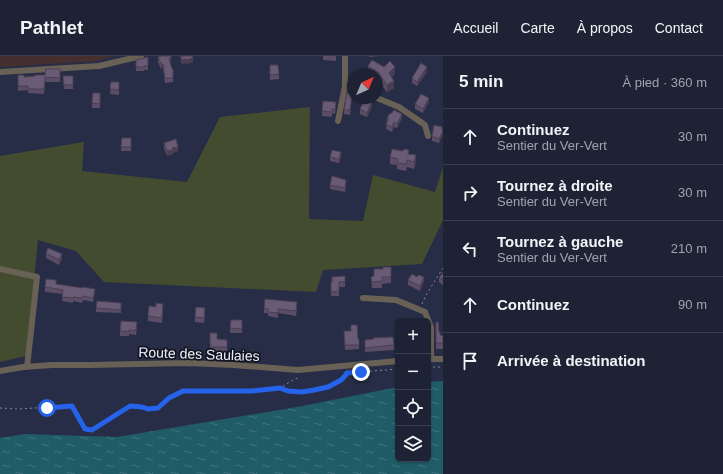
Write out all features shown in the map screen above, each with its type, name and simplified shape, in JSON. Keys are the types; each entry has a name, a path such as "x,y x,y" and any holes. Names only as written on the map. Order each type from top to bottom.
{"street":[{"path":"0,72 99,66 129,57 141,56"},
{"path":"338,121 345,86 345,56"},
{"path":"383,101 399,108 424,125 428,136"},
{"path":"0,269 38,277 27,367"},
{"path":"363,298 396,300 425,312 431,328 430,354"},
{"path":"431,359 443,359"},
{"name":"Route des Saulaies","path":"0,371 52,365 188,363 298,370 395,362"}],"path":[{"path":"419,310 426,295 443,268"},
{"path":"431,367 443,367"},
{"path":"0,408 17,409 72,406 85,429 92,430 130,406 148,409 158,408 169,398 183,391 252,391 280,388 288,391 302,392 328,387 341,380 347,373 395,369"},
{"path":"280,388 301,376"}],"shaded area":[{"path":"0,56 115,56 97,61 0,67"},
{"path":"310,107 309,219 363,221 373,175 435,192 443,167 443,220 422,264 323,270 316,292 104,282 76,251 38,240 26,356 0,362 0,156 84,142 82,171 187,182 220,117"}],"water":[{"path":"443,381 443,474 0,474 0,438 25,434 117,437 297,407 395,388 395,462 431,462 431,382"}],"building":[{"path":"171,56 169,59 173,69 173,78 165,78 163,64 161,64 158,57"},
{"path":"181,56 192,56 193,58 182,60"},
{"path":"148,57 148,66 136,67 136,60"},
{"path":"372,60 384,67 390,61 395,67 389,73 394,81 387,85 383,79 383,68 371,68 368,66"},
{"path":"421,63 427,67 417,82 412,78"},
{"path":"270,65 278,65 279,74 270,75"},
{"path":"46,69 60,69 60,78 45,77 44,89 28,89 28,86 18,86 18,75 24,75 24,77 45,75"},
{"path":"63,76 73,76 73,85 64,85"},
{"path":"111,82 119,82 119,90 110,89"},
{"path":"347,92 347,104 351,104 350,110 344,110"},
{"path":"93,93 100,93 100,104 92,103"},
{"path":"421,94 429,98 423,109 415,104"},
{"path":"323,101 336,102 335,109 332,109 332,112 322,111"},
{"path":"362,104 371,104 367,113 360,109"},
{"path":"394,110 402,114 397,124 394,122 392,127 386,124 389,119 387,118"},
{"path":"434,125 442,127 443,131 439,139 432,136"},
{"path":"122,138 131,138 131,147 121,147"},
{"path":"176,139 178,147 167,151 164,143"},
{"path":"392,149 403,151 404,149 409,150 408,154 416,155 414,162 407,160 406,164 397,163 398,159 390,157"},
{"path":"332,150 341,152 339,159 330,157"},
{"path":"332,176 346,180 345,188 330,185"},
{"path":"48,248 62,254 59,260 46,253"},
{"path":"383,267 391,267 391,277 382,277 382,281 372,282 371,277 374,276 374,269 383,269"},
{"path":"443,272 443,280 439,278"},
{"path":"412,274 417,277 419,275 424,277 420,286 408,280"},
{"path":"345,276 345,282 339,282 339,291 331,292 332,277"},
{"path":"46,279 56,280 56,284 95,289 93,298 83,296 82,298 62,297 63,290 45,287"},
{"path":"265,299 297,302 296,311 278,309 278,313 268,312 268,309 264,308"},
{"path":"97,301 121,303 121,310 96,308"},
{"path":"156,303 163,304 162,318 148,316 149,306 156,307"},
{"path":"196,307 205,308 204,318 195,317"},
{"path":"231,320 242,320 242,329 230,328"},
{"path":"121,321 137,322 136,330 129,330 129,332 120,331"},
{"path":"436,322 438,322 440,335 443,336 443,343 436,343"},
{"path":"351,325 357,325 359,345 345,345 344,331 351,331"},
{"path":"210,333 217,333 217,339 227,340 227,347 210,347"},
{"path":"393,337 394,345 365,348 365,340"}],"route":[{"path":"47,408 72,406 85,429 92,430 130,406 148,409 158,408 169,398 183,391 252,391 280,388 288,391 302,392 328,387 341,380 347,373 361,372"}]}
